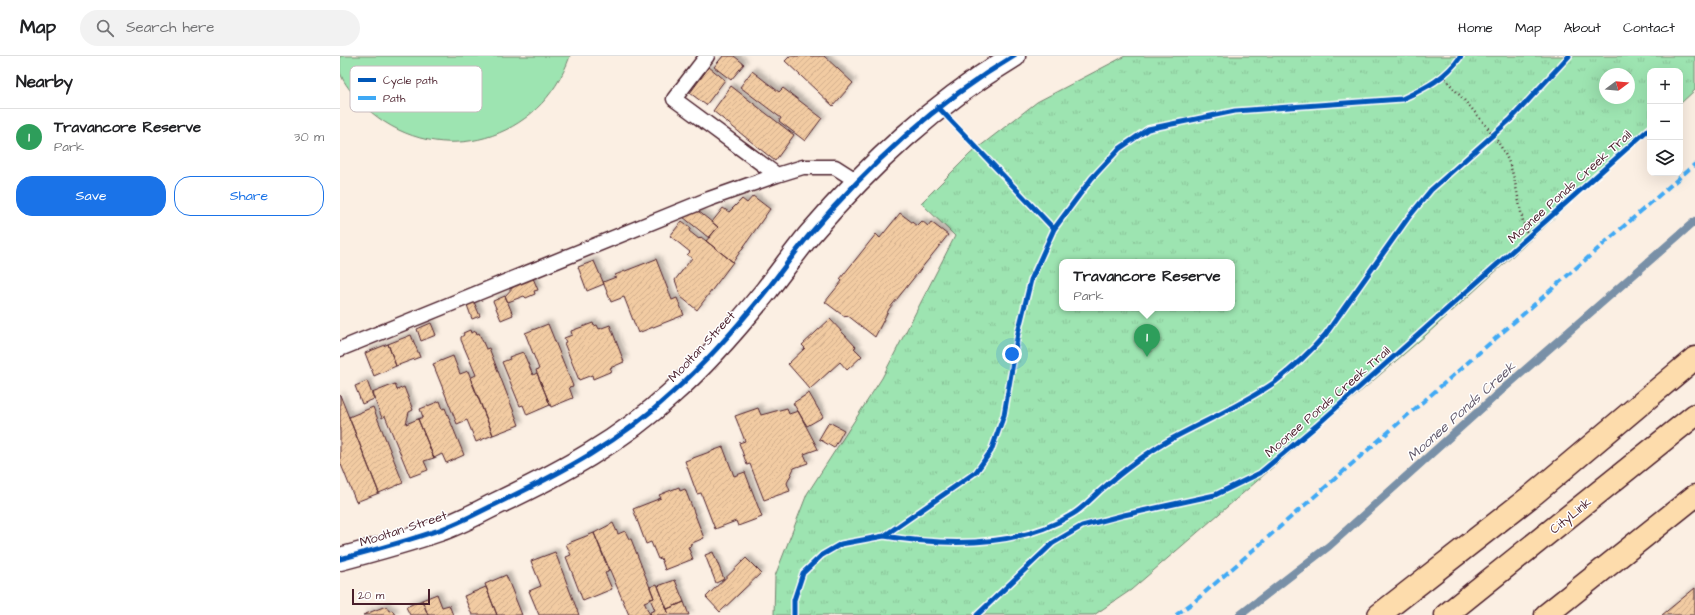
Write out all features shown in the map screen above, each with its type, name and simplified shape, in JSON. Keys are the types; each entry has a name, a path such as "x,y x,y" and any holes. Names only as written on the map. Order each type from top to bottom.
{"highway":[{"path":"1379,615 1536,493 1695,358"},
{"name":"CityLink","path":"1446,615 1695,415"},
{"path":"1546,615 1695,496"}],"street":[{"name":"Mooltan Street","path":"340,558 394,545 442,529 544,482 599,450 636,425 674,392 720,344 764,293 809,235 857,181 911,130 938,107 962,89 1014,56"}],"lane":[{"path":"707,56 674,99 777,175"},
{"path":"340,349 709,199 777,175 803,167 835,167 857,181"}],"path":[{"path":"1437,80 1445,74 1492,135 1506,157 1528,237"},
{"path":"1486,140 1497,131"}],"green space":[{"path":"340,56 570,56 556,85 536,109 512,126 486,138 457,142 427,140 398,130 371,112 482,112 482,66 350,66 350,89 344,82 340,71"},
{"path":"1125,56 1695,56 1695,90 1683,101 1683,68 1647,68 1647,134 1426,335 1131,590 1094,615 774,615 775,576 807,494 882,378 955,236 921,203 970,154 1037,102"}],"building":[{"path":"723,56 734,56 744,64 731,80 714,67"},
{"path":"790,56 824,56 853,83 833,106 785,61"},
{"path":"709,67 725,80 706,105 690,93"},
{"path":"752,71 779,92 783,88 822,118 805,141 779,121 781,118 740,87"},
{"path":"731,86 794,135 775,161 713,111"},
{"path":"753,196 770,209 733,262 706,241 718,227 712,222 723,208 729,212 742,199 747,203"},
{"path":"698,211 718,227 709,238 683,217"},
{"path":"900,213 917,226 922,221 928,226 931,222 948,235 889,309 875,337 847,315 845,317 825,302 842,281 840,279 876,234 880,238"},
{"path":"682,221 691,228 689,231 699,239 701,237 733,262 697,310 681,297 675,280 692,258 687,255 690,252 670,236"},
{"path":"656,259 672,300 677,298 684,315 638,333 624,297 611,302 603,282 616,277 615,275"},
{"path":"594,261 604,284 587,291 578,267"},
{"path":"533,278 538,290 534,291 535,294 526,298 524,296 508,302 505,296 515,285"},
{"path":"505,296 513,315 501,320 493,301"},
{"path":"474,302 480,316 472,319 467,305"},
{"path":"830,319 856,347 854,348 862,356 847,370 840,362 810,389 788,364 805,348 802,345"},
{"path":"431,323 436,335 421,341 417,329"},
{"path":"593,323 594,326 597,325 599,329 610,325 624,362 610,368 612,371 593,379 592,375 579,380 564,343 566,342 564,338 572,335 571,331"},
{"path":"548,324 573,386 569,387 573,398 551,407 537,373 536,370 539,369 525,333"},
{"path":"470,330 471,333 476,331 477,334 479,333 486,349 489,348 519,425 493,435 470,378 476,375 461,340 461,337 464,335 463,333"},
{"path":"411,335 420,357 396,366 388,344"},
{"path":"388,344 396,366 374,376 365,353"},
{"path":"523,352 533,375 537,373 550,405 527,415 523,405 520,406 502,362 510,359 509,357"},
{"path":"453,356 460,374 468,371 493,435 476,442 467,420 457,424 433,364"},
{"path":"367,381 374,399 362,404 355,386"},
{"path":"395,384 397,390 404,387 413,410 409,412 406,424 418,419 434,458 424,461 428,470 410,477 385,416 382,418 372,393"},
{"path":"809,393 823,417 807,426 793,403"},
{"path":"340,395 379,493 356,502 340,462"},
{"path":"440,401 443,409 445,408 464,455 446,463 442,454 434,458 418,419 423,417 420,409"},
{"path":"373,407 403,483 379,493 349,417"},
{"path":"758,408 761,415 787,408 789,414 798,411 818,449 804,454 808,463 794,468 787,483 790,491 764,500 750,464 747,465 739,443 745,441 735,416"},
{"path":"829,422 844,430 834,448 819,439"},
{"path":"723,447 734,476 745,472 762,517 738,526 736,521 715,529 701,493 697,494 685,461"},
{"path":"679,487 680,491 685,489 704,538 690,544 691,546 688,547 693,559 665,570 661,558 658,559 651,542 646,544 633,509 661,498 659,495"},
{"path":"613,523 618,534 625,531 629,539 631,539 654,598 644,602 650,615 629,615 594,533"},
{"path":"594,533 609,571 605,573 612,589 583,601 566,557 571,555 566,544"},
{"path":"555,552 579,615 539,615 529,591 541,586 531,561"},
{"path":"713,552 724,579 716,583 705,555"},
{"path":"746,558 761,573 720,612 706,597"},
{"path":"506,575 522,615 497,615 485,584"},
{"path":"675,580 684,602 667,609 658,586"},
{"path":"657,584 669,615 651,615 650,612 655,610 650,599 654,598 650,587"},
{"path":"486,587 497,615 472,615 464,596"},
{"path":"1695,588 1695,615 1662,615"},
{"path":"437,594 442,607 449,605 453,615 428,615 422,600"},
{"path":"422,600 428,615 410,615 406,607"},
{"path":"684,602 689,615 669,615 667,609"},
{"path":"386,606 389,611 392,610 395,615 363,615"}],"waterway":[{"name":"Moonee Ponds Creek","path":"1240,615 1329,546 1502,390 1695,221"}],"marked path":[{"path":"1176,615 1195,601 1695,164"}],"cycle path":[{"path":"340,559 415,538 462,521 567,468 590,455 632,426 672,393 709,357 766,291 810,234 880,159 905,136 957,94 1014,56"},
{"path":"794,615 794,600 803,573 822,555 841,544 884,536 976,472 991,451 1004,415 1018,333 1031,280 1054,229 1092,178 1119,149 1148,129 1235,111 1402,99 1435,82 1449,70 1461,56"},
{"path":"884,536 932,542 981,542 1006,539 1052,525 1077,512 1124,471 1157,447 1235,406 1275,382 1301,360 1325,335 1408,218 1431,190 1511,119 1569,56"},
{"path":"938,107 1054,229"},
{"name":"Moonee Ponds Creek Trail","path":"977,615 1053,543 1082,526 1215,495 1260,473 1316,426 1647,131"}],"place":[{"name":"Travancore Reserve","path":"1147,357"}]}
